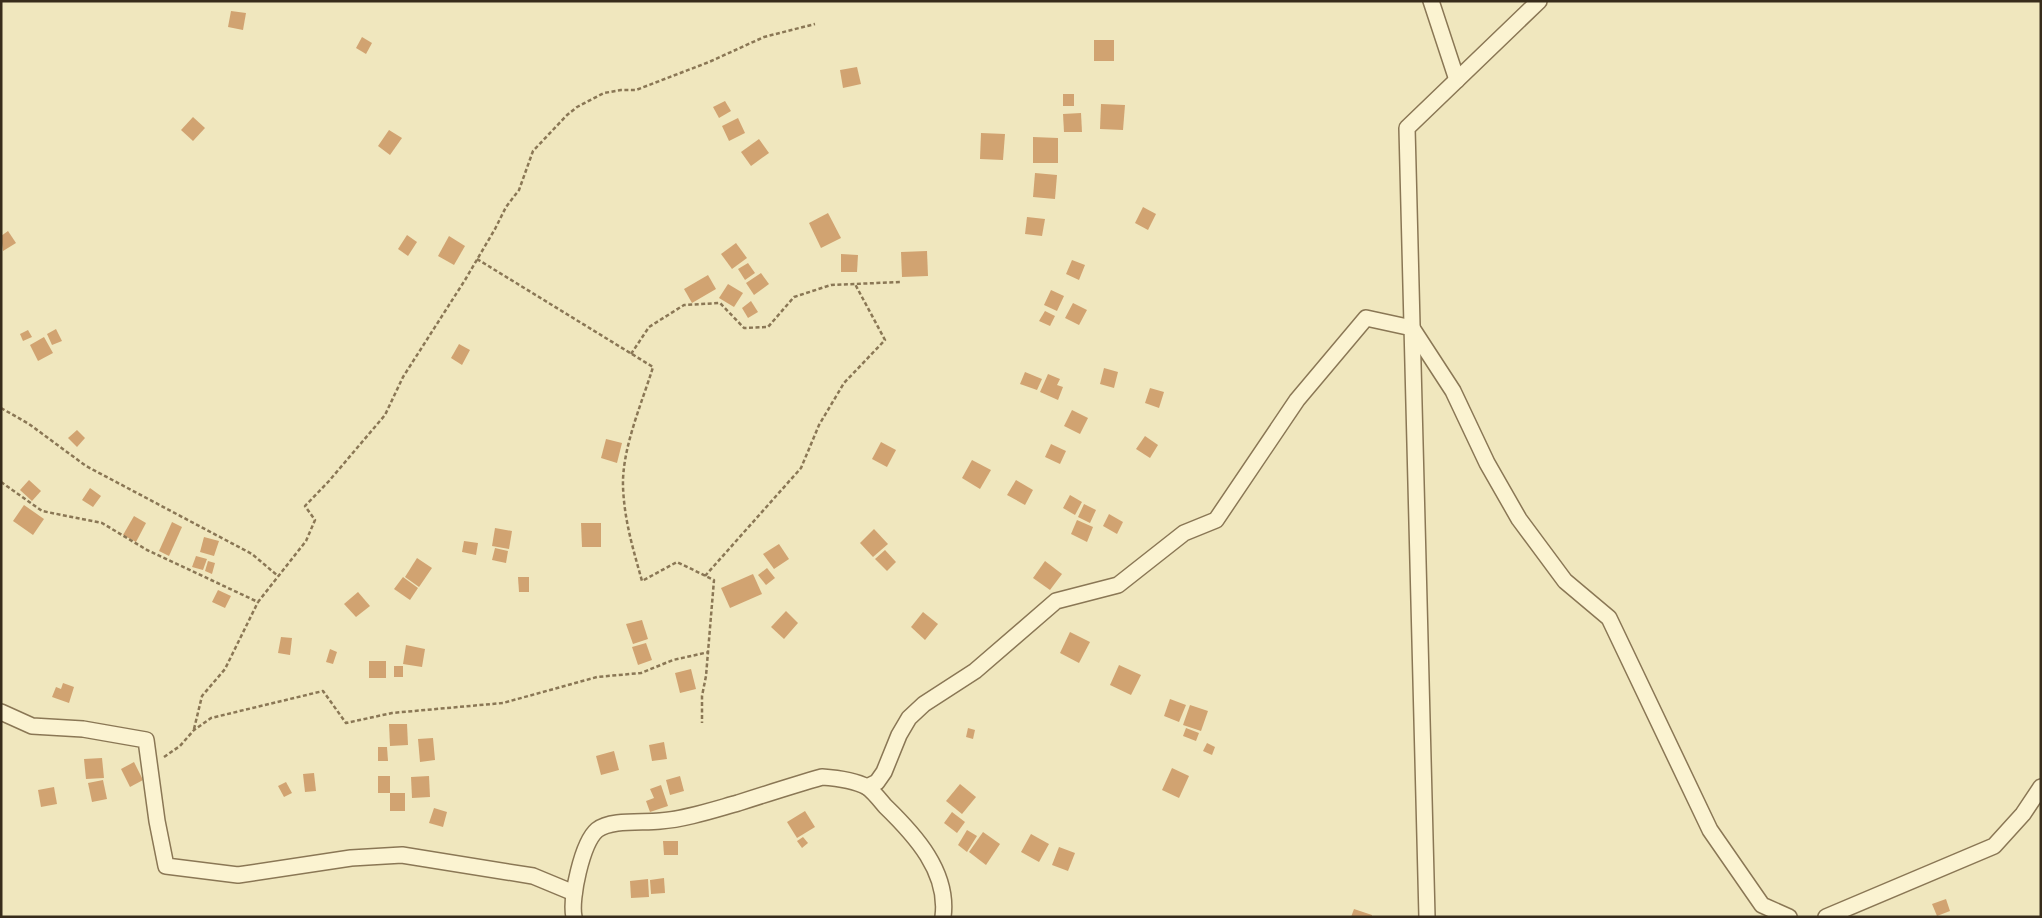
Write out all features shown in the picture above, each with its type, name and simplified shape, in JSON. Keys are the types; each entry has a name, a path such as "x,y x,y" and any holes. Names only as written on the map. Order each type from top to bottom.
{"street":[{"path":"1431,1 1457,80"},
{"path":"1427,917 1408,128 1539,1"},
{"path":"867,787 877,782 884,772 899,735 909,718 924,704 976,671 1056,600 1118,585 1184,532 1216,520 1297,400 1366,318 1412,328 1453,391 1487,463 1519,519 1565,581 1609,618 1710,830 1762,905 1789,917"},
{"path":"1,712 32,726 83,729 146,740 151,765 157,821 166,866 238,875 351,858 402,855 533,876 574,893"},
{"path":"574,917 572,907 574,893 586,847 595,831 605,825 637,821 661,821 705,813 822,777 835,778 867,787 921,845 934,865 944,901 944,915"},
{"path":"1826,917 1994,846 2023,814 2041,787"}],"path":[{"path":"194,730 202,696 225,669 258,602 306,541 315,520 305,506 329,481 385,415 403,377 477,259 506,207 519,190 533,151 577,107 604,93 636,90 709,62 764,37 815,24"},
{"path":"477,259 653,367 627,451 623,485 627,527 642,580 677,562 714,580 709,652 702,696 702,723"},
{"path":"632,354 649,327 684,305 720,303 744,328 768,327 794,297 831,285 900,282"},
{"path":"706,576 800,468 819,425 844,383 885,340 855,284"},
{"path":"1,408 29,424 86,466 252,554 278,576"},
{"path":"1,482 42,511 102,524 147,550 258,602"},
{"path":"151,765 180,746 194,730 211,718 323,691 346,723 392,713 503,703 597,676 641,673 673,660 709,652"}],"building":[{"path":"231,11 246,13 243,30 228,27"},
{"path":"362,37 372,43 366,54 356,48"},
{"path":"1094,40 1114,40 1114,61 1094,61"},
{"path":"857,67 861,84 843,88 840,70"},
{"path":"1063,94 1074,94 1074,106 1063,106"},
{"path":"725,101 731,111 719,118 713,107"},
{"path":"1101,104 1125,105 1123,130 1100,129"},
{"path":"1081,113 1082,132 1064,132 1063,114"},
{"path":"193,117 205,128 193,141 181,130"},
{"path":"738,118 745,133 729,141 722,126"},
{"path":"389,130 402,138 390,155 378,146"},
{"path":"981,133 1005,134 1003,160 980,159"},
{"path":"1033,137 1058,138 1058,163 1033,163"},
{"path":"759,139 769,153 751,166 741,152"},
{"path":"1035,173 1057,175 1055,199 1033,197"},
{"path":"1143,207 1156,214 1148,230 1135,223"},
{"path":"828,213 841,238 821,248 809,223"},
{"path":"1027,217 1045,219 1042,236 1025,234"},
{"path":"8,231 16,243 3,251 1,236"},
{"path":"407,235 417,242 408,256 398,249"},
{"path":"449,236 465,246 454,265 438,256"},
{"path":"736,243 747,258 732,269 721,254"},
{"path":"927,251 928,276 902,277 901,252"},
{"path":"841,254 858,255 857,272 841,272"},
{"path":"1072,260 1085,265 1079,280 1066,274"},
{"path":"748,263 755,273 745,280 738,269"},
{"path":"761,273 769,284 754,295 746,283"},
{"path":"708,275 716,289 692,303 684,289"},
{"path":"728,284 743,293 734,307 719,298"},
{"path":"1051,290 1064,296 1057,311 1044,305"},
{"path":"751,301 758,312 748,318 742,308"},
{"path":"1073,303 1087,310 1079,325 1065,318"},
{"path":"1045,311 1055,316 1050,326 1039,321"},
{"path":"56,329 62,341 52,345 47,334"},
{"path":"28,330 32,337 23,341 20,334"},
{"path":"44,337 53,353 38,361 30,345"},
{"path":"459,344 470,350 462,365 451,358"},
{"path":"1104,368 1118,372 1114,388 1100,384"},
{"path":"1025,372 1042,379 1037,390 1020,384"},
{"path":"1048,374 1060,379 1057,385 1063,387 1058,400 1040,392"},
{"path":"1150,388 1164,392 1159,408 1145,403"},
{"path":"1072,410 1088,418 1080,434 1064,426"},
{"path":"77,430 85,438 77,447 68,438"},
{"path":"1145,436 1158,445 1150,458 1136,449"},
{"path":"606,439 622,443 617,463 601,458"},
{"path":"881,442 896,450 887,467 872,459"},
{"path":"1051,444 1066,451 1060,464 1045,457"},
{"path":"972,460 991,470 980,489 962,478"},
{"path":"29,480 41,491 32,501 20,490"},
{"path":"1016,480 1033,490 1025,505 1007,495"},
{"path":"90,488 101,496 93,507 82,500"},
{"path":"1070,495 1082,502 1075,515 1063,508"},
{"path":"1084,504 1096,510 1090,523 1078,517"},
{"path":"24,505 44,519 33,535 13,521"},
{"path":"1109,514 1123,522 1117,534 1103,526"},
{"path":"134,516 146,523 136,542 123,535"},
{"path":"1077,520 1093,527 1087,542 1071,534"},
{"path":"172,522 182,527 169,556 159,551"},
{"path":"581,523 601,523 601,547 582,547"},
{"path":"495,528 512,531 509,549 492,546"},
{"path":"874,529 888,544 873,557 860,543"},
{"path":"204,537 219,541 214,556 200,552"},
{"path":"464,541 478,543 476,555 462,552"},
{"path":"779,544 789,559 774,569 763,554"},
{"path":"495,548 508,551 506,563 492,560"},
{"path":"885,550 896,562 887,571 875,559"},
{"path":"196,556 207,559 203,570 192,567"},
{"path":"417,558 432,568 419,587 405,577"},
{"path":"208,561 215,563 212,574 205,571"},
{"path":"1045,561 1062,574 1050,590 1033,578"},
{"path":"767,568 775,578 766,585 758,575"},
{"path":"753,574 762,594 730,608 721,588"},
{"path":"403,577 418,588 410,600 394,589"},
{"path":"518,577 529,577 529,592 519,592"},
{"path":"218,590 231,596 225,608 212,602"},
{"path":"358,592 370,606 356,617 344,604"},
{"path":"786,611 798,623 784,639 771,627"},
{"path":"923,612 938,624 925,640 911,627"},
{"path":"642,620 648,639 633,644 626,624"},
{"path":"1070,632 1090,642 1079,663 1060,653"},
{"path":"281,637 292,638 290,655 278,653"},
{"path":"646,643 652,660 638,665 632,647"},
{"path":"406,645 425,649 422,667 403,664"},
{"path":"330,649 337,652 333,664 326,662"},
{"path":"369,661 386,661 386,678 369,678"},
{"path":"1119,665 1141,675 1131,695 1110,685"},
{"path":"394,666 403,666 403,677 394,677"},
{"path":"691,669 696,689 680,693 675,673"},
{"path":"63,683 74,687 69,703 52,697 56,687 61,689"},
{"path":"1170,699 1186,705 1179,722 1164,716"},
{"path":"1190,705 1208,711 1201,731 1183,725"},
{"path":"389,724 407,724 408,745 390,746"},
{"path":"968,728 975,730 973,739 966,737"},
{"path":"1186,728 1199,733 1196,741 1183,736"},
{"path":"433,738 435,760 420,762 418,739"},
{"path":"664,742 667,759 652,761 649,745"},
{"path":"1207,743 1215,747 1212,755 1203,751"},
{"path":"378,747 387,747 388,761 378,761"},
{"path":"614,751 619,770 601,775 596,756"},
{"path":"102,758 104,778 86,779 84,759"},
{"path":"134,762 143,780 130,787 121,769"},
{"path":"1172,768 1189,776 1179,798 1162,790"},
{"path":"314,773 316,791 305,792 303,774"},
{"path":"378,776 390,776 390,793 378,793"},
{"path":"429,776 430,797 412,798 411,777"},
{"path":"680,776 684,791 670,795 666,780"},
{"path":"103,780 107,799 92,802 88,783"},
{"path":"286,782 292,793 284,797 278,786"},
{"path":"960,784 976,797 962,814 946,801"},
{"path":"661,785 668,806 650,812 646,801 654,798 650,789"},
{"path":"54,787 57,804 41,807 38,790"},
{"path":"390,793 405,793 405,811 390,811"},
{"path":"434,808 447,812 443,827 429,823"},
{"path":"805,811 815,827 797,838 787,822"},
{"path":"952,812 965,822 957,833 944,823"},
{"path":"967,830 977,836 967,852 958,845"},
{"path":"983,832 1000,844 986,865 969,852"},
{"path":"1031,834 1049,844 1039,862 1021,852"},
{"path":"803,837 808,843 802,848 797,841"},
{"path":"663,841 678,841 678,855 664,855"},
{"path":"1059,847 1075,853 1068,871 1052,865"},
{"path":"664,878 665,893 651,894 650,880"},
{"path":"648,879 649,897 631,898 630,881"},
{"path":"1946,899 1950,911 1937,916 1932,904"},
{"path":"1354,909 1372,915 1372,917 1351,917"}]}
